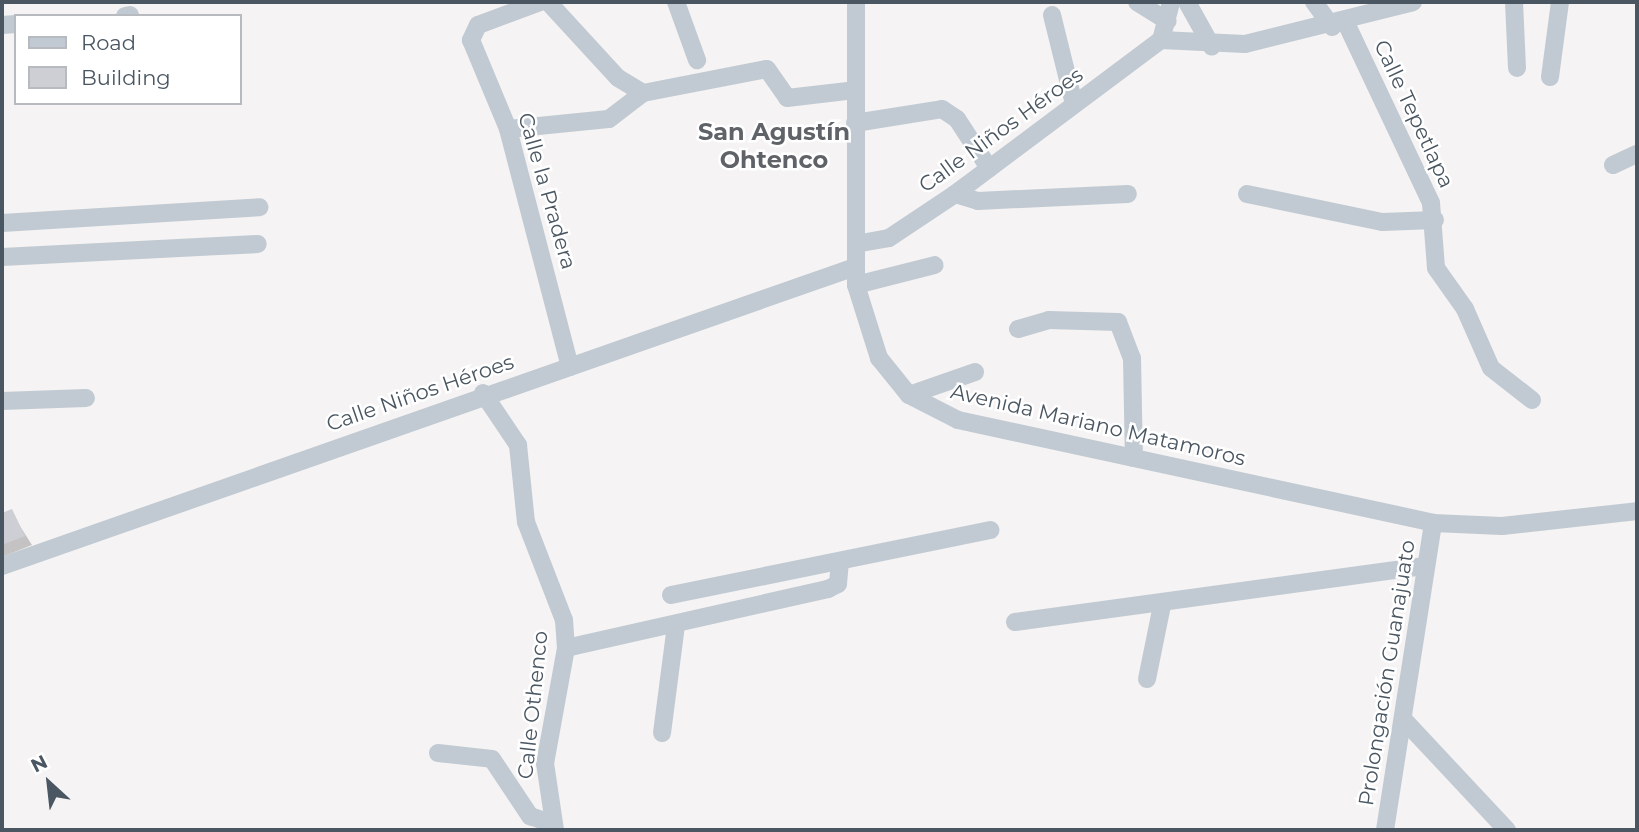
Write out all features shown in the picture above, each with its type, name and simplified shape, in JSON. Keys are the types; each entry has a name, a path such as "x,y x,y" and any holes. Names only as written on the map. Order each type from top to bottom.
{"street":[{"name":"Calle la Pradera","path":"540,2 470,31 508,129 570,367"},
{"path":"548,2 618,78 642,93"},
{"path":"676,2 697,60"},
{"path":"855,276 861,243 855,123 856,2"},
{"path":"1137,2 1168,21"},
{"path":"1171,2 1161,40 1212,47 1339,25 1413,2"},
{"path":"1188,2 1212,47"},
{"name":"Calle Tepetlapa","path":"1314,2 1339,25 1434,220 1436,268 1465,309 1485,358 1532,400"},
{"path":"1514,2 1517,68"},
{"path":"1550,77 1560,2"},
{"path":"1052,15 1074,104"},
{"name":"Calle Niños Héroes","path":"861,243 889,237 956,194 1161,40"},
{"path":"508,129 609,119 642,93 768,69 787,99 855,90"},
{"path":"855,123 942,109 957,119 989,168"},
{"path":"1613,165 1637,154"},
{"path":"956,194 978,201 1128,194"},
{"path":"1247,194 1382,222 1434,220"},
{"path":"2,223 260,207"},
{"path":"2,257 258,244"},
{"name":"Calle Niños Héroes","path":"2,566 483,393 855,276 935,265"},
{"name":"Avenida Mariano Matamoros","path":"855,276 880,358 909,395 958,420 1433,523 1502,526 1637,511"},
{"path":"1018,328 1049,320 1118,322 1132,358 1134,458"},
{"path":"909,395 975,372"},
{"name":"Calle Othenco","path":"483,393 518,445 526,522 558,596 566,648 545,763 554,827"},
{"path":"2,401 86,398"},
{"name":"Prolongación Guanajuato","path":"1385,830 1433,523"},
{"path":"671,595 990,530"},
{"path":"566,648 676,625 838,584 840,562"},
{"path":"1016,622 1162,605 1425,566"},
{"path":"1147,678 1162,605"},
{"path":"662,733 676,625"},
{"path":"1403,719 1507,830"},
{"path":"438,753 492,759 530,816 554,827"}],"building":[{"path":"12,509 25,536 2,545 2,513"}],"district":[{"name":"San Agustín Ohtenco","path":"774,146"}]}
